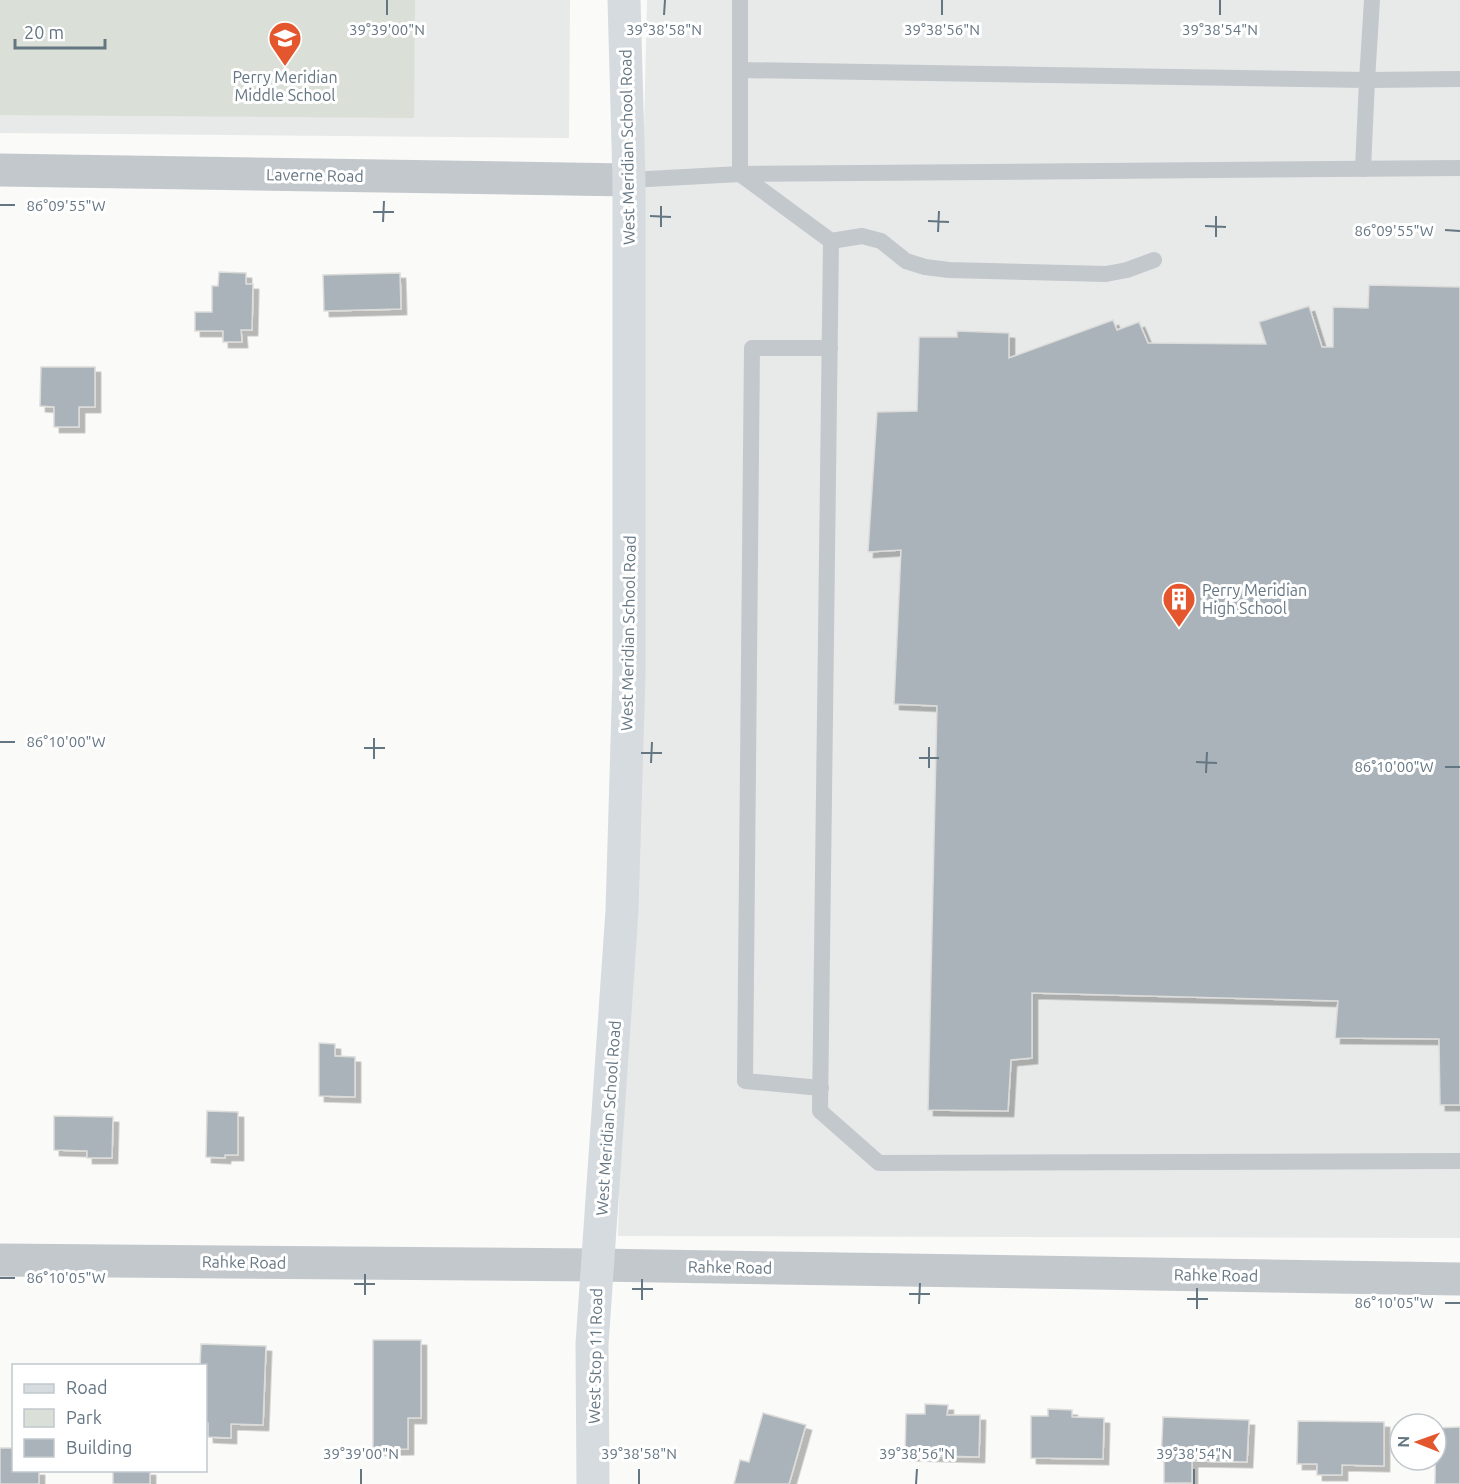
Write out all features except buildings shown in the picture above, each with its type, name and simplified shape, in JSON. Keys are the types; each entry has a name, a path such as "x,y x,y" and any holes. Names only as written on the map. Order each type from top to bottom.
{"main road":[{"name":"West Meridian School Road","path":"597,1265 616,1013 629,675 629,180 624,0"},
{"name":"West Stop 11 Road","path":"593,1484 592,1344 597,1265"}],"street":[{"name":"Laverne Road","path":"0,170 629,180"},
{"name":"Rahke Road","path":"0,1260 597,1265 1460,1279"}],"lane":[{"path":"740,0 740,174"},
{"path":"1363,169 1372,0"},
{"path":"740,70 1367,80 1460,79"},
{"path":"629,180 740,174 1460,168"},
{"path":"740,174 831,241 862,236 880,241 906,261 925,267 949,270 1106,274 1127,270 1154,260"},
{"path":"831,241 820,1111 879,1162 1460,1161"},
{"path":"821,1089 745,1081 752,348 830,348"}],"shaded area":[{"name":"Perry Meridian Middle School","path":"0,0 570,0 569,138 0,133"},
{"name":"Perry Meridian High School","path":"647,0 1460,0 1460,1238 618,1236"}],"green space":[{"name":"Perry Meridian Middle School","path":"0,0 415,0 414,118 0,115"}],"place":[{"name":"Perry Meridian Middle School","path":"285,67"},
{"name":"Perry Meridian High School","path":"1179,628"}]}
